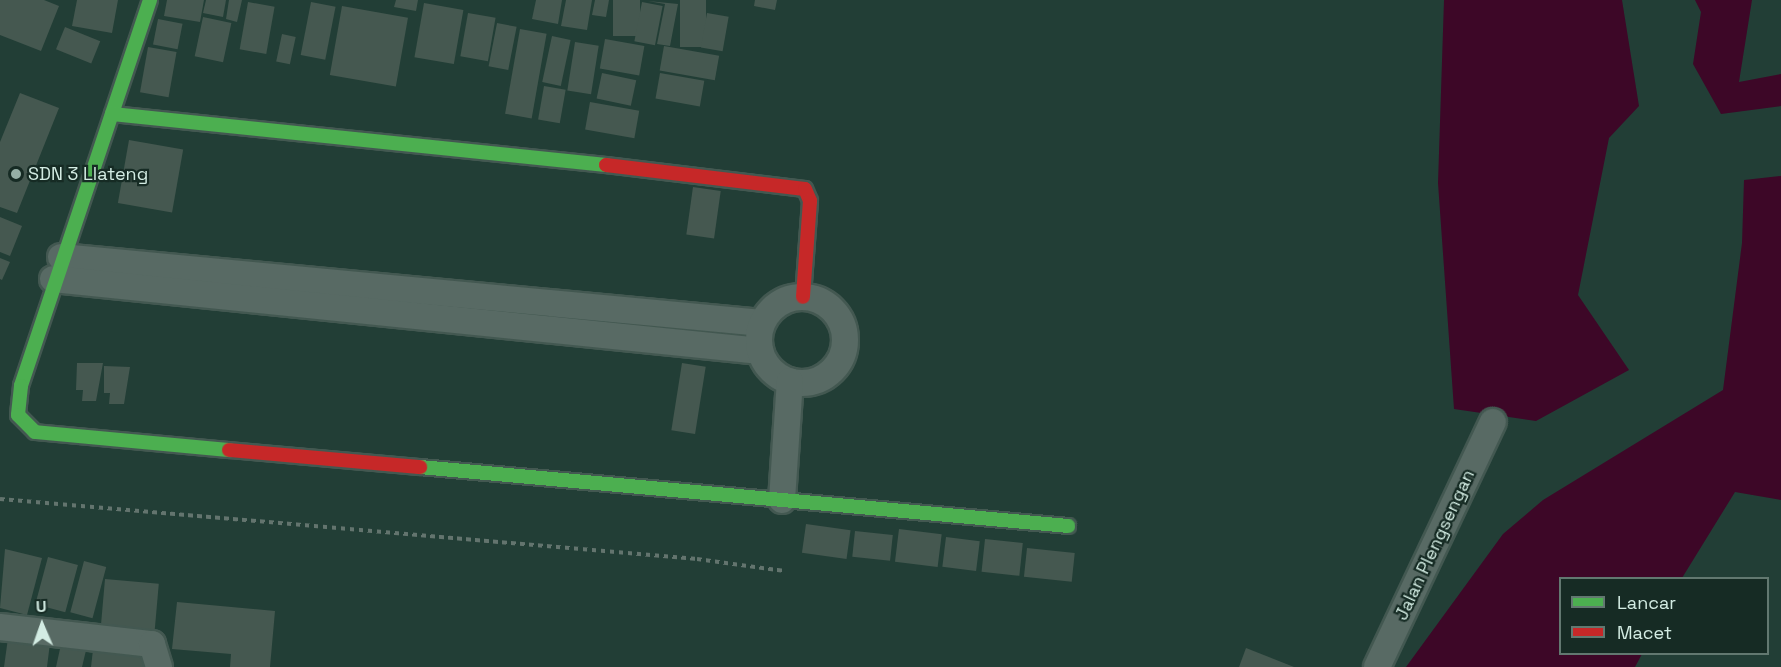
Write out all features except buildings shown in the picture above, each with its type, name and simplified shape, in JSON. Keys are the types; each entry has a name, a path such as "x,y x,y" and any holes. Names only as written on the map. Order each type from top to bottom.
{"street":[{"path":"150,0 57,268 18,401 24,424 35,432 1068,525"},
{"path":"112,114 800,186 810,201 803,297"},
{"path":"57,268 762,323"},
{"path":"57,268 760,351"},
{"path":"803,297 823,303 839,318 844,346 831,371 819,379 790,381 771,370 760,351 762,323 778,304 803,297"},
{"path":"782,500 790,381"},
{"name":"Jalan Plengsengan","path":"1377,667 1493,422"},
{"path":"0,627 152,644 159,667"}],"path":[{"path":"0,500 698,559 785,571"}],"shaded area":[{"path":"1444,0 1622,0 1639,106 1609,138 1578,295 1629,370 1536,421 1454,409 1438,183"},
{"path":"1695,0 1752,0 1739,82 1781,74 1781,106 1721,114 1693,64 1701,12"},
{"path":"1781,176 1781,500 1735,492 1683,577 1559,577 1559,655 1641,655 1635,667 1406,667 1503,534 1543,500 1723,390 1742,243 1744,180"}],"traffic: fast":[{"path":"150,0 21,386 18,415 35,432 229,450"},
{"path":"112,114 606,165"},
{"path":"420,467 1068,526"}],"traffic: jam":[{"path":"606,165 805,189 810,201 803,297"},
{"path":"229,450 420,467"}],"place":[{"name":"SDN 3 Llateng","path":"16,174"}]}
